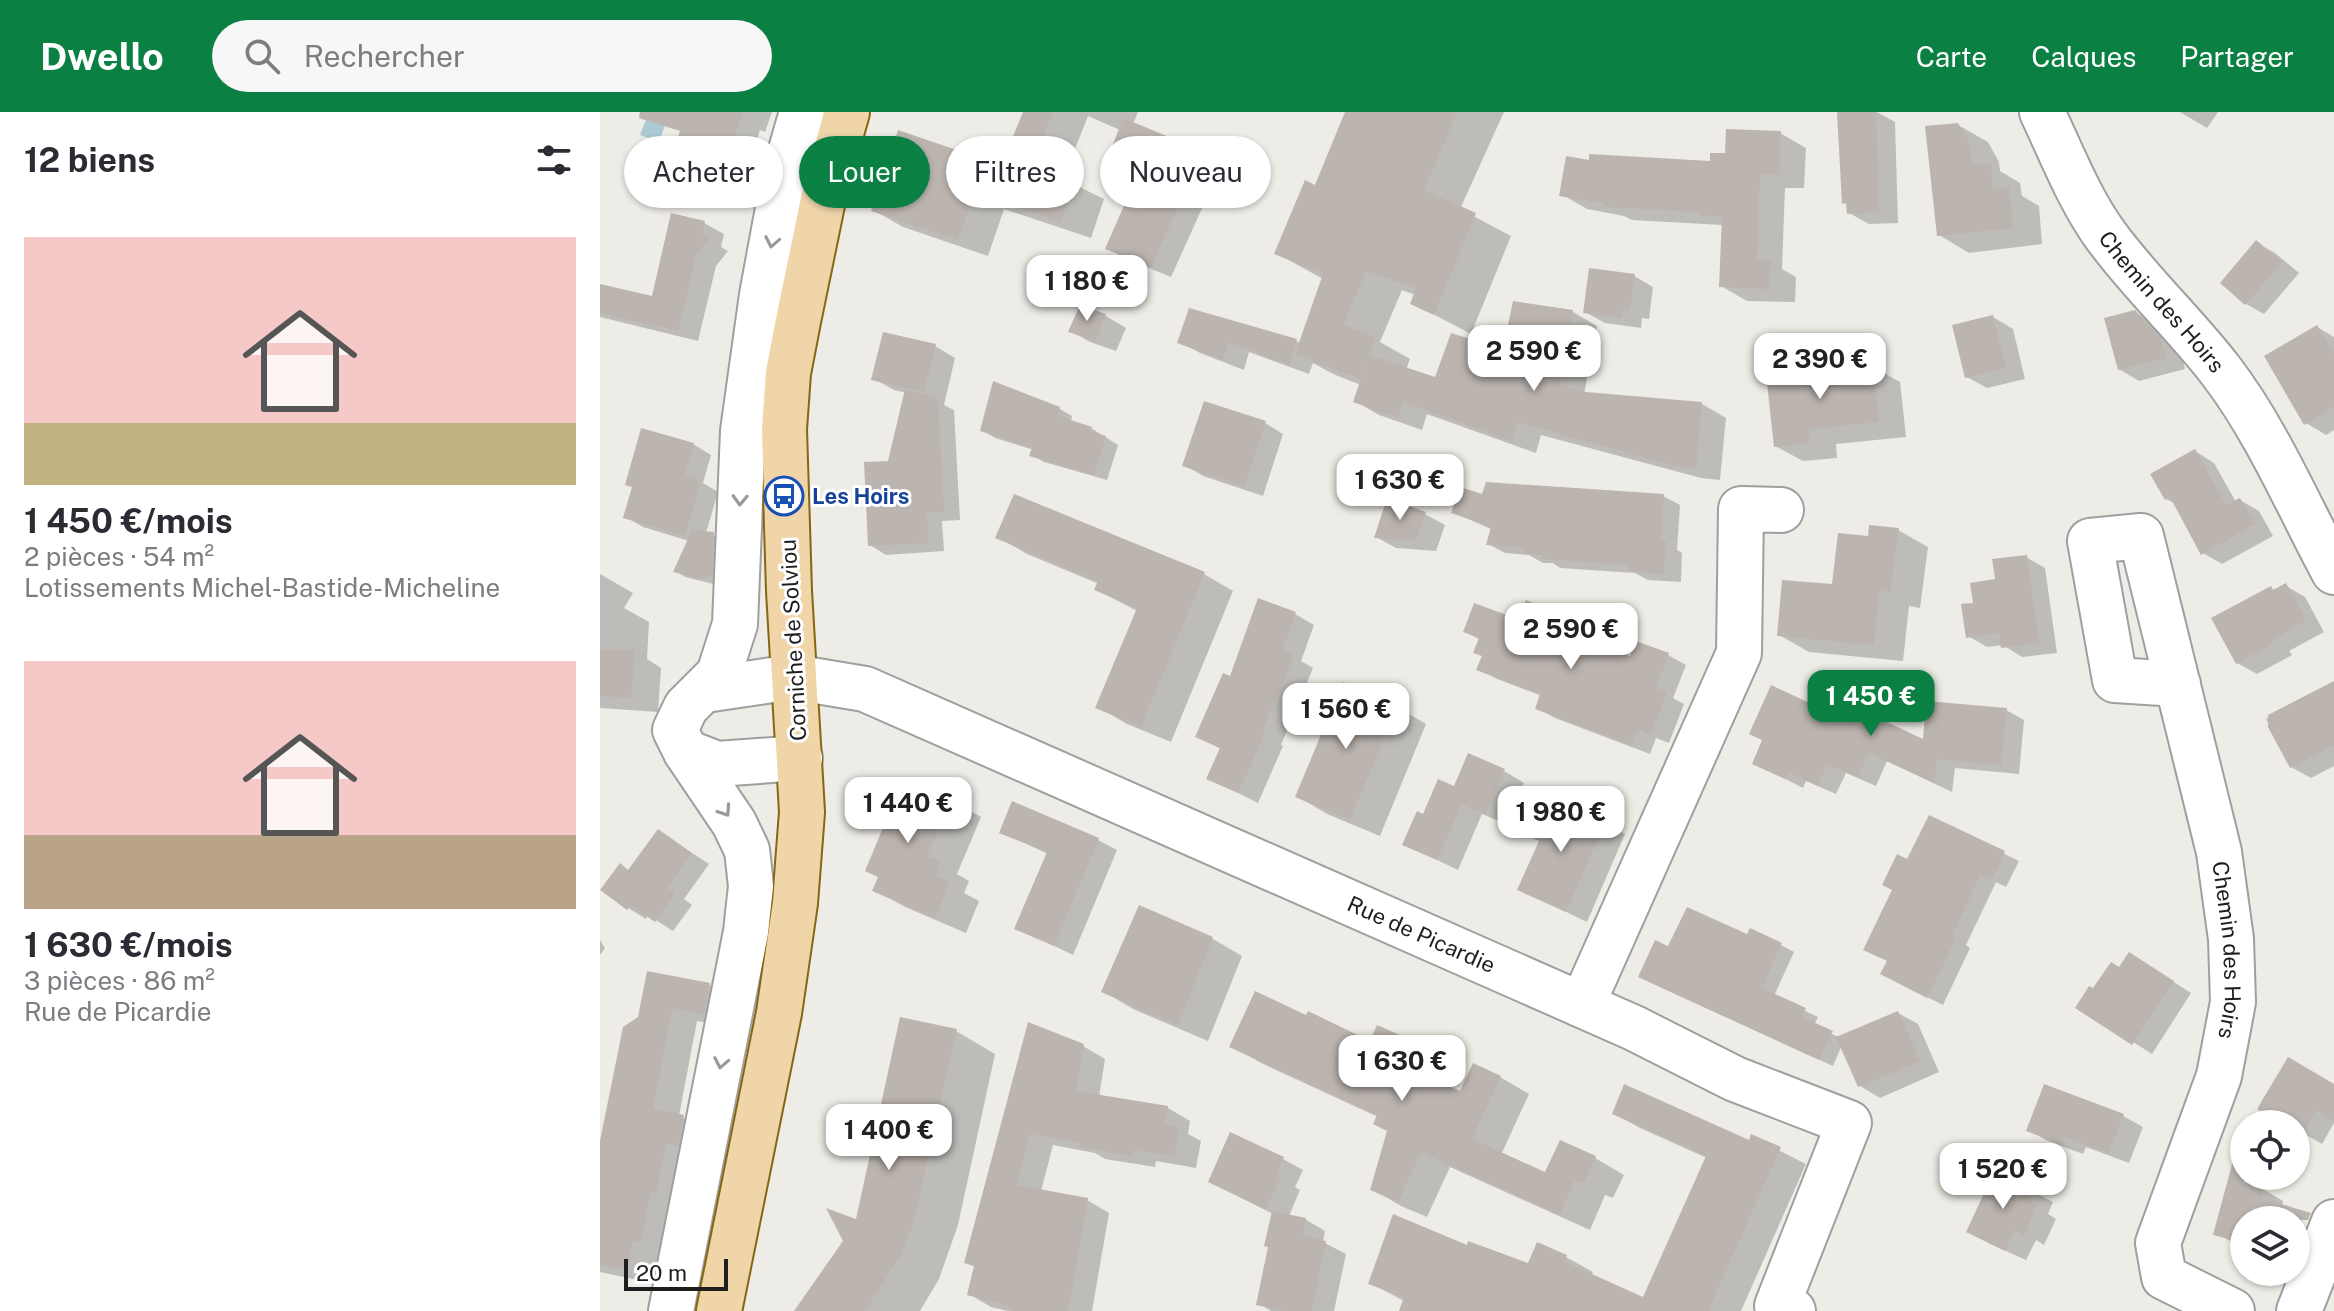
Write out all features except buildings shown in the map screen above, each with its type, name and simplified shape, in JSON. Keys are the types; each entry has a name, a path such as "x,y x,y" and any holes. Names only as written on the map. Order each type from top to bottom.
{"main road":[{"name":"Corniche de Solviou","path":"719,1311 779,1013 801,851 800,758 784,496 784,429 788,373 825,190 847,112"}],"street":[{"path":"671,1311 741,960 751,886 747,850 734,823 686,752 675,730 686,707 719,674 735,624 743,431 785,171 802,112"},
{"name":"Chemin des Hoirs","path":"2042,112 2090,212 2107,237 2193,337 2244,405 2334,572"},
{"path":"1582,1005 1739,653 1741,509 1781,510"},
{"name":"Rue de Picardie","path":"705,690 793,677 865,689 1582,1005 1735,1079 1849,1123 1777,1306 1793,1311"},
{"name":"Chemin des Hoirs","path":"2178,684 2219,852 2231,939 2233,1002 2219,1076 2158,1243 2164,1277 2232,1311"},
{"path":"686,752 717,764 800,758"},
{"path":"2299,1311 2334,1222"}],"water":[{"path":"649,112 670,112 661,136 640,135"}],"place":[{"name":"Les Hoirs","path":"784,496"}]}
